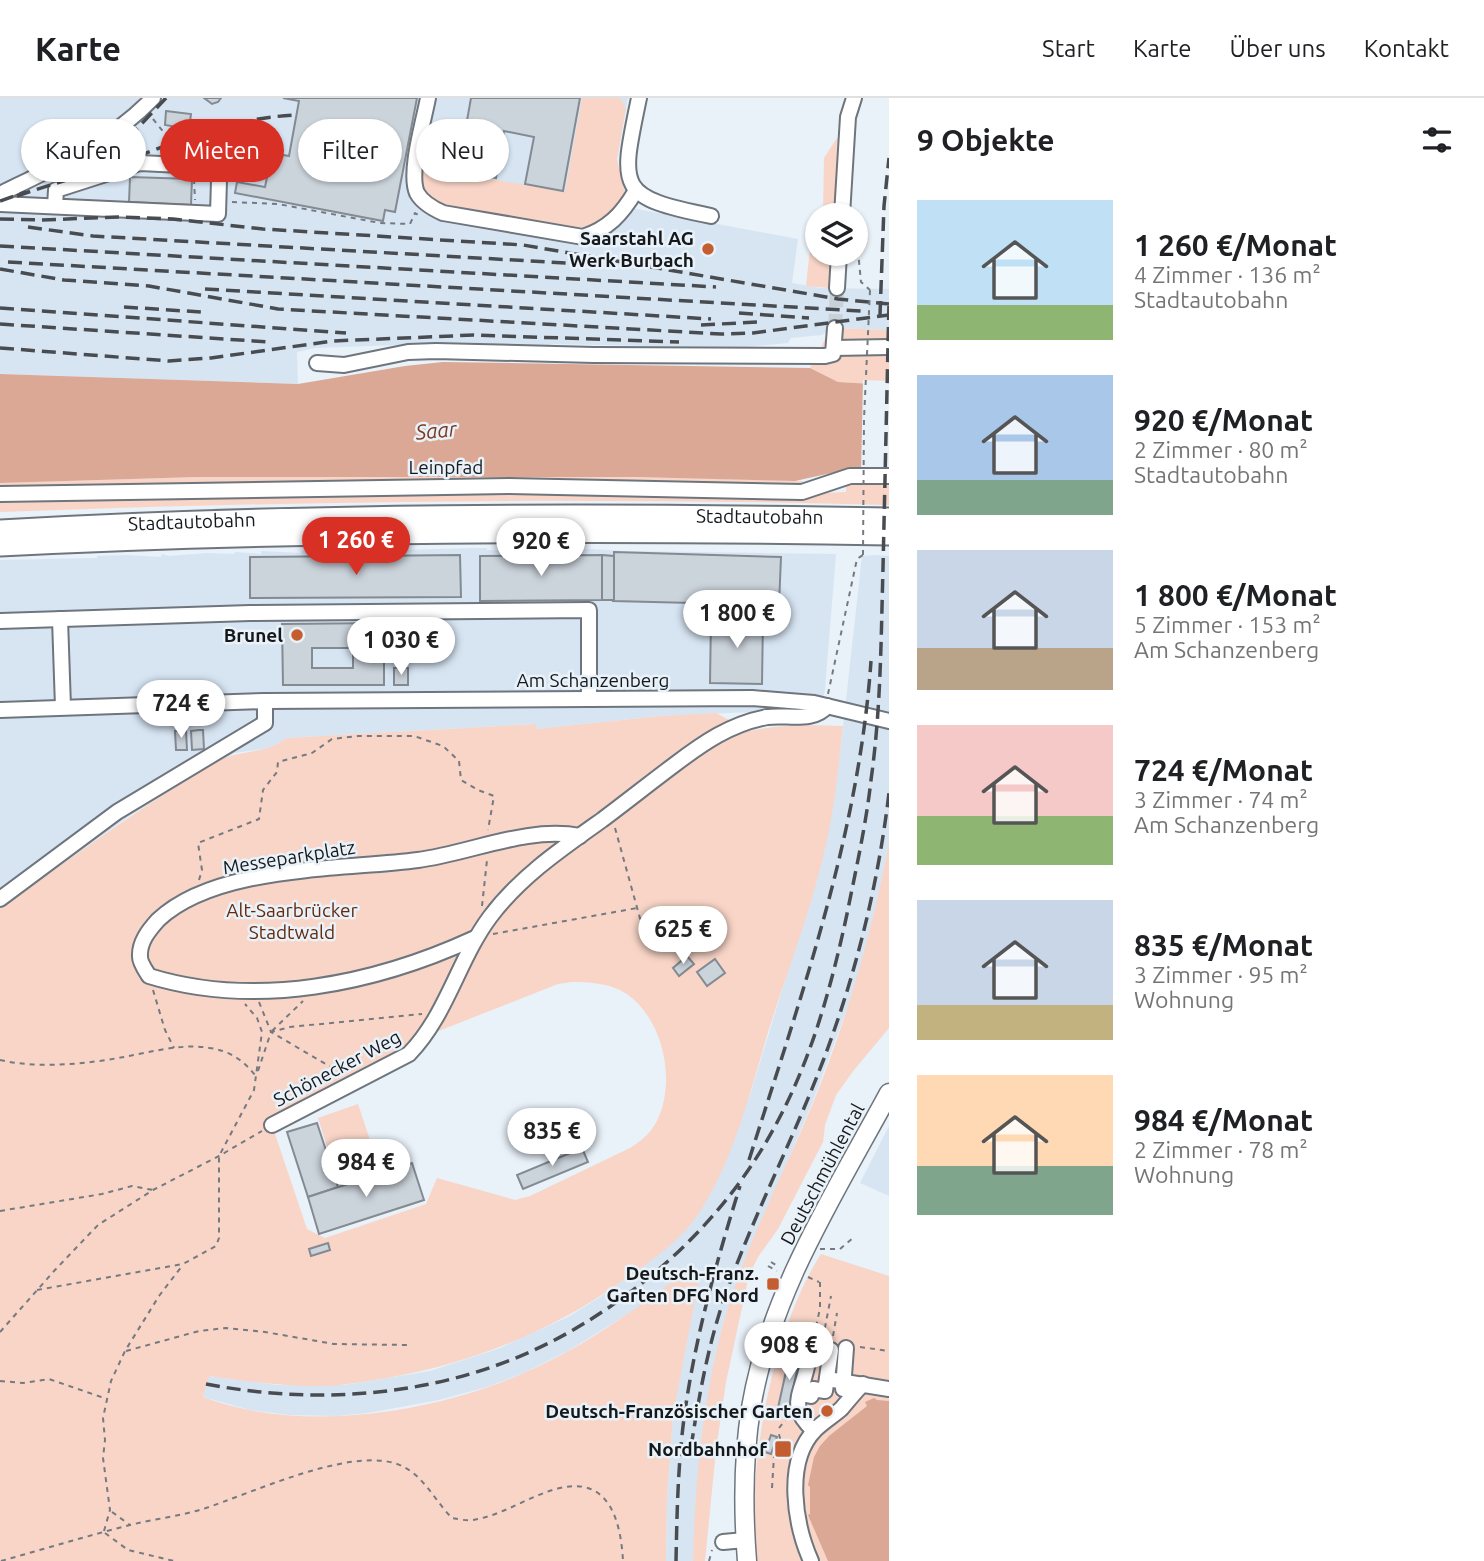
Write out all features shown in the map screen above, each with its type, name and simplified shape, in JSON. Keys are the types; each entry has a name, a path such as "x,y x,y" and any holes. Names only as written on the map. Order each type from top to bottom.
{"highway":[{"name":"Stadtautobahn","path":"0,530 356,518 889,519"},
{"path":"813,533 852,542 889,543"},
{"name":"Stadtautobahn","path":"0,546 343,535 889,535"}],"main road":[{"name":"Deutschmühlental","path":"747,1561 745,1466 754,1393 779,1307 808,1244 889,1093"}],"street":[{"path":"428,98 415,178 417,192 430,206 443,214 583,237 600,231 627,206 635,192"},
{"path":"639,98 628,153 628,176 635,192 652,202 711,216"},
{"path":"843,203 848,117 854,98"},
{"path":"0,194 102,141 132,120 148,103"},
{"path":"55,206 56,190 140,163 160,164"},
{"path":"0,204 218,214 219,182"},
{"path":"836,288 838,266"},
{"path":"317,363 344,365 408,352 436,351 807,356 833,354 835,328"},
{"path":"834,348 889,348"},
{"name":"Leinpfad","path":"0,494 495,486 802,492 850,476 889,476"},
{"path":"0,621 250,613 470,616 589,610 589,699"},
{"path":"60,619 63,707"},
{"name":"Am Schanzenberg","path":"0,710 265,701 752,698 791,700 827,706 889,721"},
{"path":"0,899 117,812 265,723 265,701"},
{"name":"Schönecker Weg","path":"272,1125 409,1054 439,1014 475,938 498,907 557,852 698,746 730,727 770,717 812,716 821,713 827,706"},
{"name":"Messeparkplatz","path":"149,976 139,958 144,937 166,913 193,897 221,886 250,879 360,864 416,860 537,833 579,836"},
{"path":"149,976 178,985 221,990 318,986 403,966 475,938"},
{"path":"801,1394 811,1396 813,1390 825,1391 827,1346"},
{"path":"840,1409 846,1348"},
{"path":"807,1367 796,1410 800,1418 814,1431"},
{"path":"827,1379 889,1389"},
{"path":"811,1561 798,1524 795,1498 802,1457 814,1431 840,1409 863,1384"},
{"path":"723,1542 745,1540"}],"path":[{"path":"148,103 160,121"},
{"path":"194,182 194,200 200,200"},
{"path":"218,201 278,204 380,223 410,224 415,213 426,218"},
{"path":"829,689 857,559 863,555 864,419 870,290 861,282 859,266"},
{"path":"193,897 202,870 198,843 259,819 263,790 277,772 278,762 312,753 332,739 414,736 443,746 459,761 463,782 494,796 487,833 487,879 482,909"},
{"path":"611,813 646,940"},
{"path":"475,938 637,908"},
{"path":"149,976 165,1030 174,1048"},
{"path":"256,1076 271,1032 318,986"},
{"path":"37,1290 184,1264 216,1246 219,1238 219,1156 254,1090 262,1032 257,1018 246,1004 221,990"},
{"path":"258,1001 271,1032 356,1082"},
{"path":"271,1032 290,1027 410,1014 439,1014"},
{"path":"0,1060 15,1063 74,1063 103,1061 174,1048 211,1048 242,1059 256,1076"},
{"name":"Schönecker Weg","path":"0,1332 98,1225 272,1125"},
{"path":"0,1212 132,1186 153,1191"},
{"path":"808,1244 823,1251 840,1249 853,1238"},
{"path":"771,1262 782,1268 782,1273"},
{"path":"104,1532 110,1510 103,1458 103,1418 111,1381 125,1351 159,1296 184,1264"},
{"path":"768,1266 777,1271"},
{"path":"807,1277 820,1282"},
{"path":"807,1367 820,1308 820,1277"},
{"path":"827,1346 831,1296"},
{"path":"827,1346 837,1313"},
{"path":"125,1351 199,1331 226,1328 334,1344 408,1345"},
{"path":"0,1381 23,1383 49,1379 108,1399"},
{"path":"772,1488 779,1429 796,1410"},
{"path":"1,1561 131,1525 202,1509 295,1475 370,1461 394,1463 411,1471 428,1487 452,1518 471,1520 512,1508 561,1487 585,1487 595,1490 605,1498 614,1512 623,1561"},
{"path":"110,1510 131,1525"},
{"path":"104,1532 128,1550 174,1561"}],"shaded area":[{"name":"Saarstahl AG Werk Burbach","path":"0,98 628,98 617,159 632,208 798,239 792,283 820,288 889,289 889,330 831,328 822,335 791,338 788,343 734,348 551,344 547,348 427,344 315,348 297,352 298,384 0,374"},
{"path":"487,548 509,551 509,548 519,551 590,549 836,554 821,709 660,716 536,729 535,724 286,738 276,747 235,753 189,779 128,817 0,909 0,560 127,555 161,557 162,554 168,556 235,552 261,554 261,551 301,553 329,550"},
{"path":"862,556 889,556 889,844 874,917 855,987 813,1101 737,1281 723,1326 702,1443 693,1561 666,1561 667,1498 673,1416 681,1369 685,1273 647,1302 568,1351 526,1372 487,1387 439,1400 337,1416 289,1415 250,1410 203,1397 208,1376 278,1385 344,1385 430,1371 500,1348 568,1317 600,1297 638,1270 690,1225 750,1095 823,856 841,745"},
{"path":"889,1126 889,1196 860,1183"}],"green space":[{"path":"582,98 620,98 626,108 617,159 625,195 611,212 593,224 578,228 456,207 430,197 422,182 508,182 565,192"},
{"path":"837,138 842,141 837,203 823,203 824,158"},
{"path":"808,266 832,266 830,288 806,286"},
{"path":"831,328 889,330 889,385 838,382 810,368"},
{"path":"197,477 635,477 802,481 805,494 846,492 846,482 889,481 889,505 444,501 0,512 0,483"},
{"name":"Alt-Saarbrücker Stadtwald","path":"716,713 750,731 785,726 843,726 830,825 811,901 738,1131 717,1182 704,1205 683,1233 639,1269 566,1317 507,1344 414,1373 340,1385 288,1385 209,1376 203,1397 241,1408 281,1415 323,1416 366,1414 450,1399 526,1372 568,1351 627,1314 684,1273 698,1283 673,1416 666,1561 0,1561 0,909 161,796 217,762 271,747 286,738 536,724 536,729","holes":["558,984 603,984 620,990 635,1001 657,1033 666,1071 665,1091 662,1110 646,1136 630,1148 530,1196 515,1200 437,1178 426,1204 325,1238 307,1229 272,1125 431,1034"]},
{"path":"889,843 889,1028 836,1095 825,1125 823,1142 778,1229 749,1275 726,1382 705,1561 693,1561 702,1431 720,1335 747,1253 813,1103 848,1008 875,910"},
{"path":"358,1104 379,1167 338,1181 318,1118"},
{"name":"Deutsch-Französischer Garten","path":"821,1254 889,1276 889,1561 756,1561 755,1491 767,1400 783,1337 794,1307"}],"water":[{"name":"Saar","path":"443,362 810,368 838,382 889,385 889,469 849,469 795,481 635,477 197,477 0,483 0,374 298,384"},
{"path":"874,1398 889,1401 889,1561 828,1561 808,1515 808,1485 814,1457 829,1436 867,1406 865,1402"}],"pier":[{"path":"863,380 889,381 889,473 861,472"}],"building":[{"path":"204,98 221,98 212,104"},
{"path":"283,98 417,98 402,176 402,119 298,119 298,182 401,182 395,212 385,210 383,221 235,193 237,182 265,187 266,182 284,182 284,155 289,156 299,101"},
{"path":"471,98 580,98 563,191 525,184 534,137 509,132 509,119 467,119"},
{"path":"166,111 191,114 190,119 165,119"},
{"path":"146,178 160,178 160,182 192,182 191,205 129,202 130,182 146,182"},
{"path":"614,552 781,557 779,605 613,601"},
{"path":"460,555 461,597 250,598 250,557"},
{"path":"602,555 602,600 480,601 480,556"},
{"path":"602,555 614,556 614,600 602,600"},
{"path":"711,617 763,617 762,684 710,683"},
{"path":"384,623 384,685 283,685 282,624","holes":["312,648 353,648 353,668 312,668"]},
{"path":"393,625 407,625 408,654 394,654"},
{"path":"394,668 408,668 408,685 394,685"},
{"path":"203,730 204,749 192,750 191,731"},
{"path":"175,731 186,731 187,750 176,750"},
{"path":"687,956 694,964 679,976 673,968"},
{"path":"715,959 725,973 707,986 697,972"},
{"path":"317,1123 338,1187 308,1197 287,1132"},
{"path":"582,1148 588,1162 523,1189 517,1175"},
{"path":"412,1163 424,1200 319,1234 308,1197"},
{"path":"328,1243 330,1250 311,1256 309,1249"},
{"path":"790,1353 800,1355 789,1410 778,1408"},
{"path":"771,1435 777,1437 771,1454 765,1452"}],"tunnel":[{"path":"835,328 837,288"}],"railway":[{"path":"146,119 166,98"},
{"path":"17,196 212,130 254,120 297,115"},
{"path":"880,315 884,206 889,158"},
{"path":"0,201 26,192"},
{"path":"0,219 173,219 263,229 523,245 838,299 889,304"},
{"path":"28,227 93,236 583,264"},
{"path":"0,246 716,287"},
{"path":"8,262 861,311"},
{"path":"0,269 64,280 149,286 278,309 721,334 753,333 889,315"},
{"path":"205,289 711,319"},
{"path":"206,1384 300,1395 395,1390 441,1382 530,1352 604,1311 661,1267 712,1217 756,1159 799,1077 827,997 841,942 866,814 877,727 880,674 889,302"},
{"path":"124,307 201,312"},
{"path":"0,308 346,333"},
{"path":"739,313 809,318"},
{"path":"701,325 757,322"},
{"path":"0,324 269,342"},
{"path":"0,348 169,361 211,358 333,341 474,335 679,342"},
{"path":"749,1160 807,976 841,852 854,789 871,661"},
{"path":"691,1447 705,1371 725,1296 811,1090 846,995 872,895 889,793"},
{"path":"676,1561 679,1467 690,1382 708,1297 740,1186"}],"place":[{"name":"Saarstahl AG Werk Burbach","path":"708,249"},
{"name":"Brunel","path":"297,635"},
{"name":"Deutsch-Franz. Garten DFG Nord","path":"773,1284"},
{"name":"Deutsch-Französischer Garten","path":"827,1411"},
{"name":"Nordbahnhof","path":"783,1449"}]}
